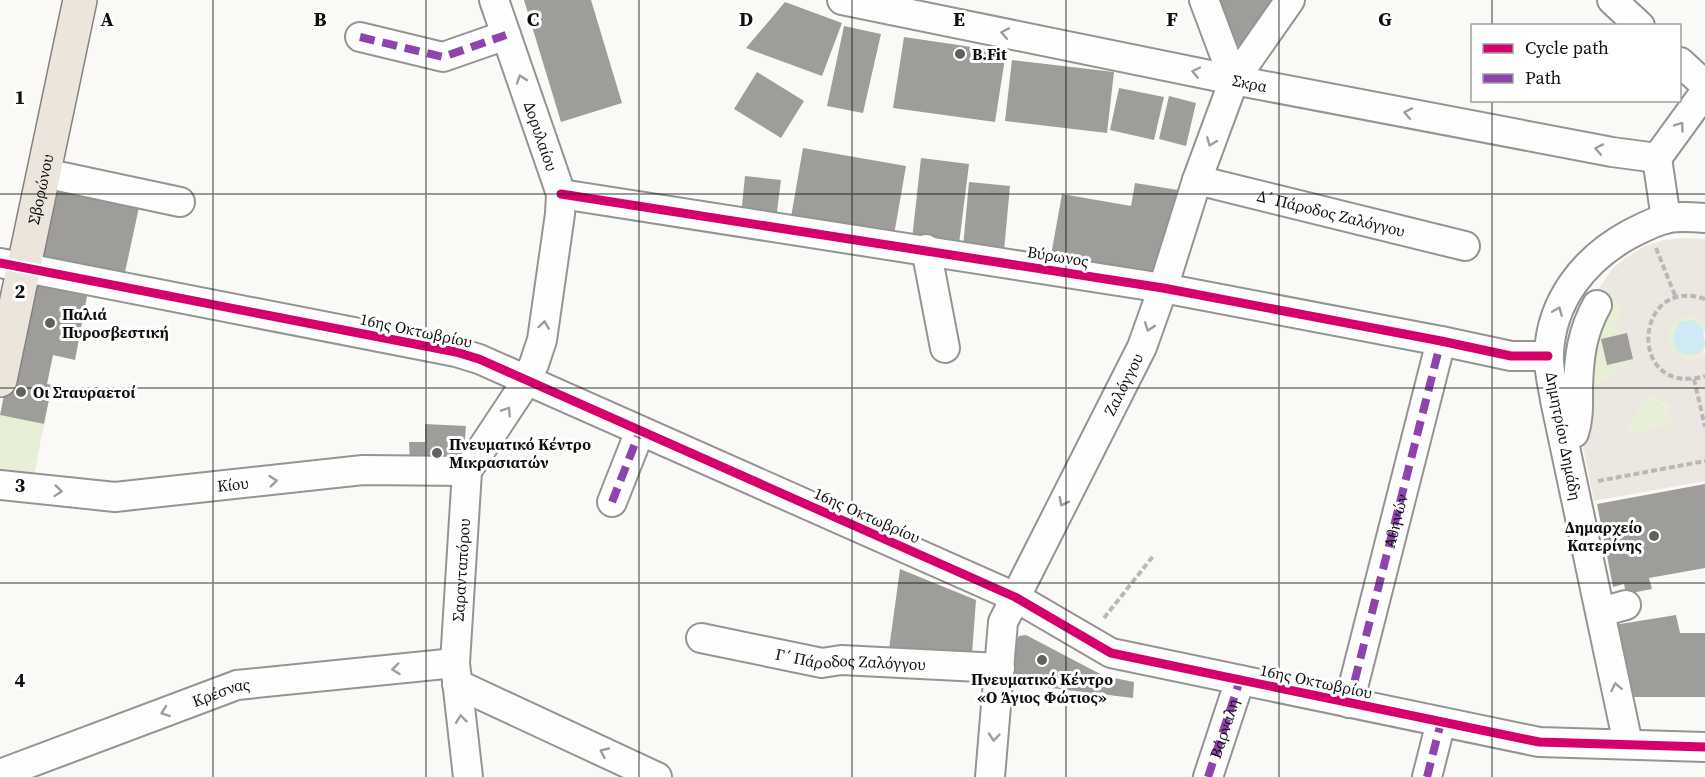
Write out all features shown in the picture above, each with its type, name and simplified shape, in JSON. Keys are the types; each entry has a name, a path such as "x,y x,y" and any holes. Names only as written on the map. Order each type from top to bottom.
{"main road":[{"name":"Σβορώνου","path":"0,380 12,266 44,173 80,0"}],"street":[{"name":"Δορυλαίου","path":"494,0 561,194 542,340 526,380"},
{"name":"Σκρα","path":"842,0 1234,80 1612,152 1657,158"},
{"path":"1204,0 1234,80"},
{"name":"Ζαλόγγου","path":"990,777 1003,622 1142,347 1197,180 1234,80 1290,0"},
{"path":"1612,0 1638,24"},
{"path":"1215,30 1225,43 1250,56"},
{"path":"360,37 443,57 506,35"},
{"path":"1681,63 1705,85"},
{"path":"1660,231 1657,158 1705,92"},
{"path":"44,173 180,202"},
{"name":"Δ΄ Πάροδος Ζαλόγγου","path":"1197,180 1465,246"},
{"name":"Βύρωνος","path":"561,194 926,249 1163,288 1511,356 1548,356"},
{"name":"Δημητρίου Δημάδη","path":"1628,744 1613,608 1574,486 1548,356 1554,319 1564,297 1593,258 1644,226 1660,231 1685,217 1705,218"},
{"path":"926,249 945,348"},
{"name":"16ης Οκτωβρίου","path":"12,266 456,352 479,359 1015,597 1111,653 1539,742 1705,747"},
{"path":"1563,436 1574,433 1578,420 1581,341 1597,305"},
{"name":"Αθηνών","path":"1349,703 1441,341"},
{"name":"Σαρανταπόρου","path":"468,777 456,673 467,471 526,380"},
{"path":"612,502 640,431"},
{"name":"Κίου","path":"0,484 115,497 363,470 467,471"},
{"name":"Γ΄ Πάροδος Ζαλόγγου","path":"701,638 822,663 841,660 1000,668"},
{"path":"456,673 657,777"},
{"name":"Κρέσνας","path":"0,774 237,685 456,673"},
{"name":"Βάρναλη","path":"1208,777 1240,680"},
{"path":"1427,777 1441,722"}],"path":[{"path":"1660,231 1676,298"},
{"path":"1705,300 1689,296 1676,298 1663,304 1651,321 1647,340 1650,354 1668,374 1681,379 1705,376"},
{"path":"1695,379 1705,427"},
{"path":"1574,486 1705,461"},
{"path":"1088,639 1154,555"}],"green space":[{"path":"1596,293 1623,308 1618,329 1626,364 1599,383 1589,385"},
{"path":"1694,316 1705,323 1705,335 1703,328 1700,353 1705,344 1703,356 1687,360 1672,351 1668,333 1677,318"},
{"path":"1648,394 1667,406 1671,424 1626,433"},
{"path":"0,415 44,424 33,480 0,476"}],"shaded area":[{"path":"1705,239 1705,323 1693,316 1678,318 1668,333 1672,351 1687,360 1703,356 1705,353 1705,481 1594,501 1583,446 1589,385 1599,383 1626,364 1618,330 1618,317 1623,308 1596,293 1613,268 1627,257 1645,246 1664,240","holes":["1648,394 1667,405 1671,424 1626,433"]}],"water":[{"path":"1693,320 1703,328 1705,344 1700,353 1687,355 1675,348 1673,334 1680,322"}],"building":[{"path":"524,0 591,0 622,103 561,122"},
{"path":"1213,0 1284,0 1252,49 1231,43"},
{"path":"785,2 842,23 822,76 746,48"},
{"path":"844,26 881,34 863,113 827,106"},
{"path":"904,37 1006,52 995,122 893,108"},
{"path":"1012,60 1114,72 1107,133 1005,121"},
{"path":"757,72 804,101 781,138 734,109"},
{"path":"1119,88 1164,97 1154,140 1110,130"},
{"path":"1169,96 1196,103 1186,146 1159,139"},
{"path":"803,148 906,166 894,235 791,217"},
{"path":"921,158 969,164 959,244 912,239"},
{"path":"745,176 781,180 776,219 741,215"},
{"path":"56,181 141,198 124,277 40,260"},
{"path":"969,182 1010,186 1004,251 963,247"},
{"path":"1135,183 1178,190 1162,280 1050,261 1062,194 1131,206"},
{"name":"Παλιά Πυροσβεστική","path":"27,279 88,291 75,360 53,355 47,384 52,385 44,424 0,415"},
{"path":"1627,333 1633,359 1607,365 1601,339"},
{"name":"Πνευματικό Κέντρο Μικρασιατών","path":"425,424 466,426 463,464 410,464 409,442 425,442"},
{"name":"Δημαρχείο Κατερίνης","path":"1705,484 1705,568 1649,578 1652,589 1626,594 1624,584 1613,587 1597,504"},
{"path":"900,569 976,600 972,654 889,649"},
{"path":"1676,615 1680,633 1705,633 1705,697 1629,697 1614,625"},
{"name":"Πνευματικό Κέντρο «Ο Άγιος Φώτιος»","path":"1026,635 1104,676 1134,682 1133,698 1009,683 1013,644 1019,636"}],"marked path":[{"path":"360,37 443,57 506,35"},
{"path":"1349,703 1441,341"},
{"path":"612,502 640,431"},
{"path":"1208,777 1240,680"},
{"path":"1427,777 1441,722"}],"cycle path":[{"path":"561,194 1163,288 1511,356 1548,356"},
{"path":"0,263 456,352 479,359 1015,597 1111,653 1539,742 1705,747"}],"place":[{"name":"B.Fit","path":"960,54"},
{"name":"Παλιά Πυροσβεστική","path":"50,323"},
{"name":"Οι Σταυραετοί","path":"21,392"},
{"name":"Πνευματικό Κέντρο Μικρασιατών","path":"437,453"},
{"name":"Δημαρχείο Κατερίνης","path":"1654,536"},
{"name":"Πνευματικό Κέντρο «Ο Άγιος Φώτιος»","path":"1042,660"}]}
